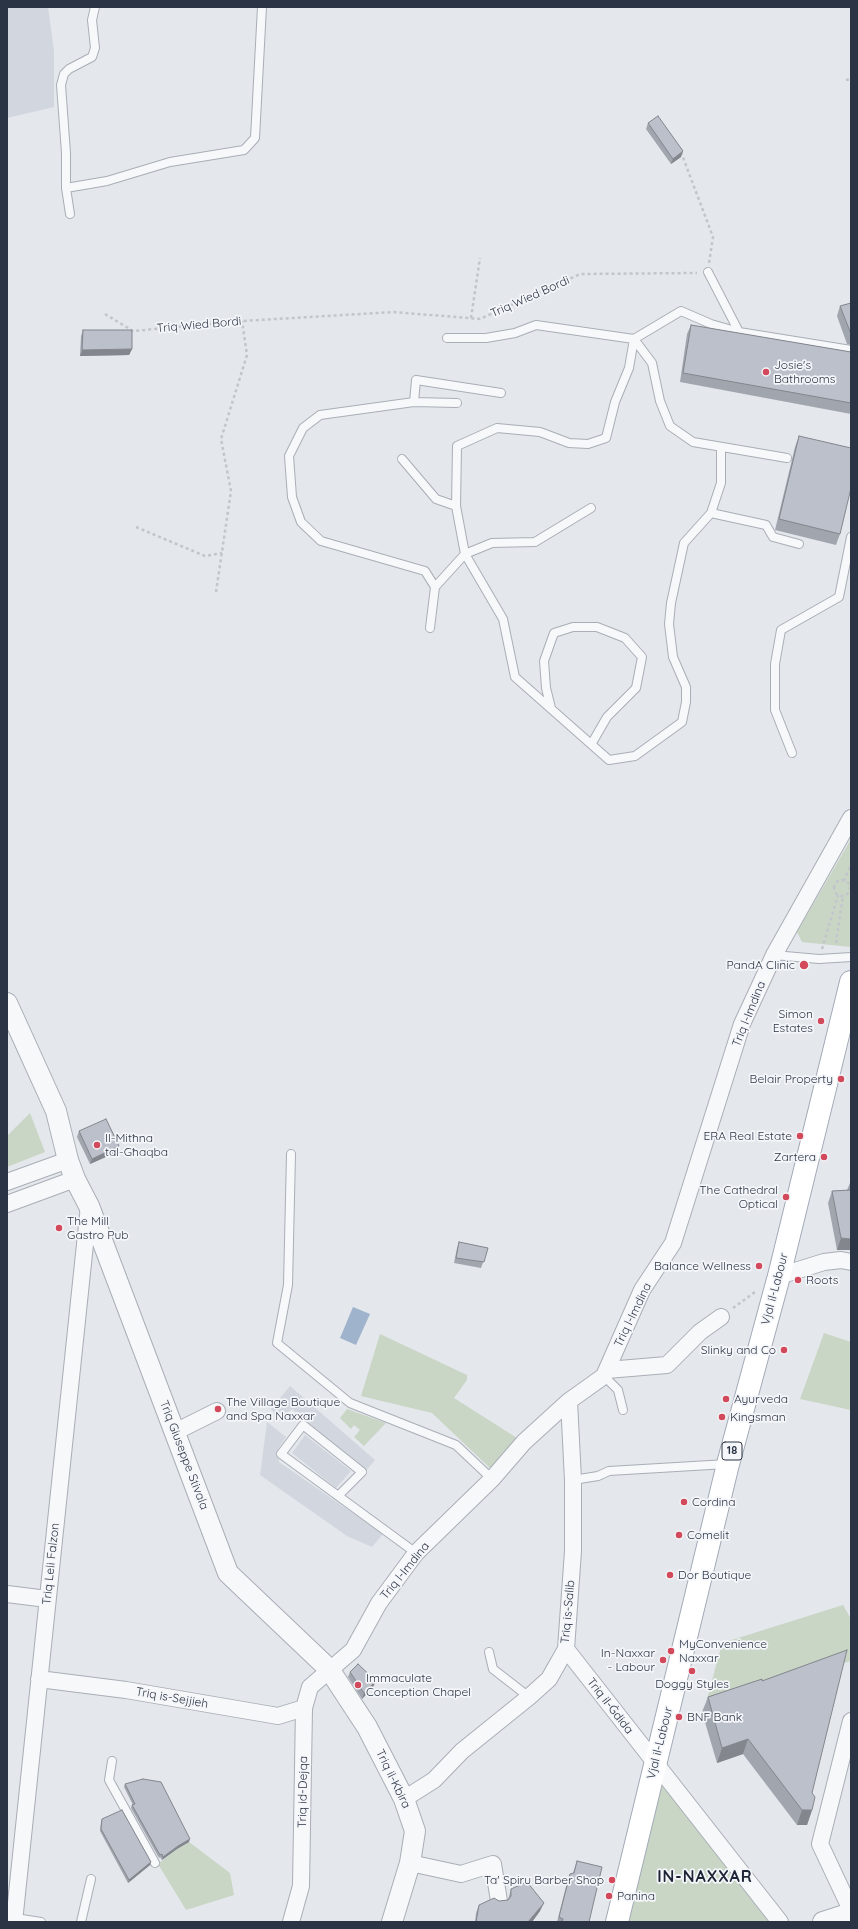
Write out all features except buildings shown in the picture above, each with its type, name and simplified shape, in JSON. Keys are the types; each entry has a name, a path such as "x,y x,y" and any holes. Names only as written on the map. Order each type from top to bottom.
{"main road":[{"name":"Vjal il-Labour","path":"617,1922 728,1464 779,1276 851,982"}],"street":[{"name":"Triq l-Imdina","path":"329,1669 354,1650 379,1603 416,1554 492,1479 524,1442 569,1401 605,1373 642,1290 673,1243 742,1024 774,955 851,818"},
{"name":"Triq Giuseppe Stivala","path":"7,1003 56,1112 68,1160 75,1179 89,1206 228,1573 329,1669"},
{"path":"7,1182 68,1160"},
{"path":"7,1204 75,1179"},
{"name":"Triq Leli Falzon","path":"14,1920 12,1879 39,1680 89,1206"},
{"path":"779,1276 824,1262 841,1260 851,1262"},
{"path":"605,1373 667,1365 700,1332 721,1316"},
{"name":"Triq is-Salib","path":"404,1798 434,1780 462,1751 549,1679 566,1649 573,1552 573,1480 569,1401"},
{"path":"175,1432 216,1411"},
{"path":"7,1594 47,1599"},
{"name":"Triq il-Ġdida","path":"566,1649 780,1922"},
{"name":"Triq id-Dejqa","path":"291,1922 301,1886 304,1708 310,1687 329,1669"},
{"name":"Triq il-Kbira","path":"329,1669 367,1727 404,1798 415,1831 410,1863 392,1922"},
{"name":"Triq is-Sejjieh","path":"39,1680 126,1690 278,1716 304,1708"},
{"path":"823,1922 851,1912 820,1844 851,1721"},
{"path":"410,1863 461,1874 493,1864 499,1901"}],"lane":[{"path":"70,214 66,188 66,153 61,85 64,74 69,69 92,57 95,48 92,20 95,7"},
{"path":"66,188 107,181 170,162 244,150 256,138 262,7"},
{"path":"708,272 739,332"},
{"path":"447,338 486,338 515,333 536,325 634,339 681,311 711,324 739,332 851,350"},
{"path":"634,339 652,363 660,401 670,426 693,442 788,458"},
{"path":"634,339 629,368 615,402 606,438 588,444 569,443 540,432 497,428 458,446 456,506 465,554 503,620 515,676 592,743 609,760 635,756 682,722 686,688 673,656 669,624 671,603 684,543 711,513 721,483 721,447"},
{"path":"414,402 416,380 501,393"},
{"path":"435,587 425,571 321,541 301,522 292,497 289,456 303,428 320,415 414,402 457,403"},
{"path":"402,459 436,499 456,506"},
{"path":"430,628 435,587 465,554 492,542 535,542 591,508"},
{"path":"711,513 766,525 773,537 799,544"},
{"path":"792,752 775,710 775,664 781,630 839,597 851,537"},
{"path":"551,708 546,688 544,662 554,633 573,627 597,627 625,638 642,657 636,688 607,717 592,743"},
{"path":"774,955 819,959 851,957"},
{"path":"291,1154 288,1285 277,1343 350,1403 456,1446 492,1479"},
{"path":"605,1373 618,1390 623,1410"},
{"path":"338,1496 362,1472 303,1425 281,1454 416,1554"},
{"path":"573,1480 598,1476 609,1471 728,1464"},
{"path":"489,1652 493,1670 529,1697"},
{"path":"112,1761 109,1780 156,1863"},
{"path":"81,1922 91,1879"},
{"path":"14,1920 41,1922"}],"path":[{"path":"846,80 851,79"},
{"path":"681,151 713,237 708,272"},
{"path":"471,318 480,258"},
{"name":"Triq Wied Bordi","path":"105,314 133,331 242,321 394,312 480,319 580,274 708,272"},
{"path":"216,592 231,491 221,439 247,355 242,321"},
{"path":"136,526 206,556 222,553"},
{"path":"844,881 851,864"},
{"path":"819,959 838,895 834,886 839,881 848,883 848,893 838,895"},
{"path":"836,943 843,895"},
{"path":"721,1316 779,1276"}],"shaded area":[{"path":"7,7 48,7 54,51 54,107 7,118"},
{"path":"290,1386 375,1460 365,1472 292,1409 280,1419 271,1409"},
{"path":"267,1422 286,1437 278,1449 279,1462 383,1534 372,1547 347,1536 260,1475"},
{"path":"305,1435 351,1471 336,1488 292,1453"}],"green space":[{"path":"851,839 850,947 802,942 797,932"},
{"path":"30,1113 45,1152 7,1167 7,1136"},
{"path":"824,1333 851,1342 851,1410 800,1399"},
{"path":"380,1334 467,1375 467,1380 454,1398 517,1438 492,1470 432,1413 361,1396"},
{"path":"347,1409 386,1423 364,1446 354,1437 360,1430 354,1425 351,1429 340,1418"},
{"path":"843,1605 851,1619 851,1661 706,1703 722,1643"},
{"path":"655,1763 780,1922 617,1922"},
{"path":"189,1842 230,1873 234,1895 186,1910 158,1864 177,1849"}],"water":[{"path":"353,1307 370,1314 356,1345 340,1338"}],"place":[{"name":"Josie's Bathrooms","path":"766,372"},
{"name":"PandA Clinic","path":"804,965"},
{"name":"Simon Estates","path":"821,1021"},
{"name":"Belair Property","path":"841,1079"},
{"name":"ERA Real Estate","path":"800,1136"},
{"name":"Il-Mitħna tal-Għaqba","path":"97,1145"},
{"name":"Zartera","path":"824,1157"},
{"name":"The Cathedral Optical","path":"786,1197"},
{"name":"The Mill Gastro Pub","path":"59,1228"},
{"name":"Balance Wellness","path":"759,1266"},
{"name":"Roots","path":"798,1280"},
{"name":"Slinky and Co","path":"784,1350"},
{"name":"Ayurveda","path":"726,1399"},
{"name":"The Village Boutique and Spa Naxxar","path":"218,1409"},
{"name":"Kingsman","path":"722,1417"},
{"name":"Cordina","path":"684,1502"},
{"name":"Comelit","path":"679,1535"},
{"name":"Dor Boutique","path":"670,1575"},
{"name":"MyConvenience Naxxar","path":"671,1651"},
{"name":"In-Naxxar - Labour","path":"663,1660"},
{"name":"Doggy Styles","path":"692,1671"},
{"name":"Immaculate Conception Chapel","path":"358,1685"},
{"name":"BNF Bank","path":"679,1717"},
{"name":"Ta' Spiru Barber Shop","path":"612,1880"},
{"name":"Panina","path":"609,1896"}],"district":[{"name":"IN-NAXXAR","path":"705,1877"}]}
